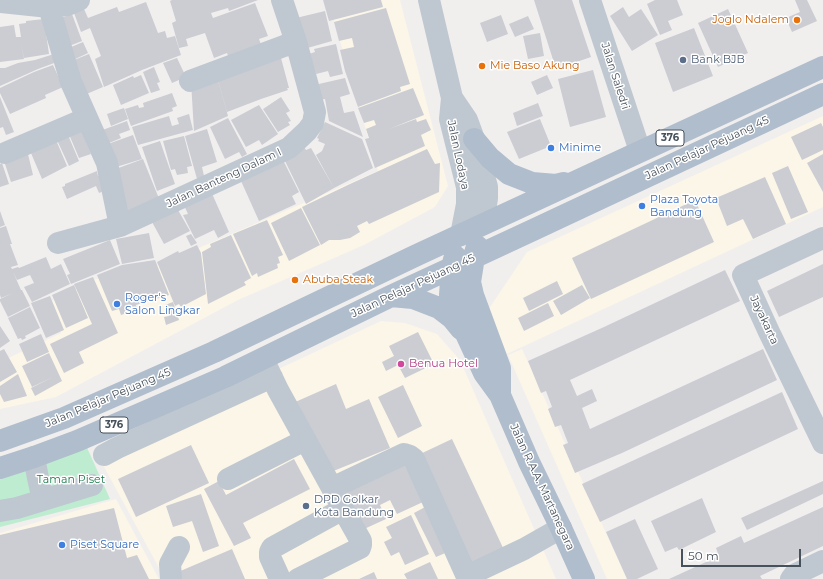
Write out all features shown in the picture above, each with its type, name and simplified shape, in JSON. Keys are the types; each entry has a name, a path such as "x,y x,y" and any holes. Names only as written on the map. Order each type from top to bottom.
{"main road":[{"name":"Jalan Pelajar Pejuang 45","path":"0,441 64,418 214,352 417,255 823,67"},
{"name":"Jalan Pelajar Pejuang 45","path":"0,468 34,457 108,428 172,411 225,377 267,368 390,296 823,94"},
{"path":"474,139 490,158 509,174 532,183 556,185 579,180"},
{"name":"Jalan R.A.A. Martanegara","path":"484,224 474,257 470,282 473,295 500,368 500,395"},
{"name":"Jalan R.A.A. Martanegara","path":"460,235 452,267 450,295 484,373 500,395 529,462 584,579"},
{"path":"390,296 413,298 439,308 452,318 466,334"},
{"path":"214,352 220,352 226,355 230,360 231,366 225,377"}],"street":[{"name":"Jalan Banteng Dalam I","path":"58,243 120,226 289,148 307,131 313,123 315,112 296,42 282,0"},
{"name":"Jalan Lodaya","path":"428,0 452,98 450,119 467,187 467,204 460,235"},
{"path":"0,2 65,3 71,82 107,163 120,226"},
{"name":"Jalan Saledri","path":"597,2 640,152"},
{"path":"190,81 296,42"},
{"name":"Jalan Lodaya","path":"452,98 467,120 474,139 487,187 484,224"},
{"path":"4,153 87,118"},
{"name":"Jayakarta","path":"823,238 743,275 823,443"},
{"path":"108,428 111,451 172,411 267,368 361,545 360,548 298,579"},
{"path":"228,479 305,440"},
{"path":"332,488 404,454 410,456 414,459 468,578 524,549 560,528"},
{"path":"34,457 44,500"},
{"path":"0,511 17,508 92,486"},
{"path":"280,579 270,557 272,548 343,509"},
{"path":"171,579 170,564 179,547"},
{"path":"791,579 794,575 823,561"}],"shaded area":[{"path":"328,0 400,0 448,186 435,207 364,245 238,300 56,397 0,409 0,362 61,333 50,302 96,279 124,280 378,171"},
{"path":"823,116 823,207 507,354 488,310 527,252"},
{"path":"381,321 405,323 437,334 460,360 556,579 165,579 97,454"},
{"path":"522,349 627,579 607,579 508,355"},
{"name":"Piset Square","path":"116,499 159,579 0,579 0,533"}],"green space":[{"name":"Taman Piset","path":"85,443 110,499 0,527 0,476"}],"building":[{"path":"258,0 229,11 228,8 211,13 213,18 255,3 268,36 259,39 262,47 230,61 227,53 214,58 205,33 186,39 188,46 179,48 172,23 176,21 170,1"},
{"path":"323,0 381,0 383,7 329,21"},
{"path":"534,0 572,0 591,57 556,69"},
{"path":"655,0 677,0 683,15 668,21 672,30 660,35 647,4"},
{"path":"795,0 807,0 817,21 792,32 786,18 800,12"},
{"path":"146,2 158,33 165,31 167,38 175,36 181,55 104,87 95,59 101,56 90,28 81,32 74,13 84,9 88,18 117,7 119,12"},
{"path":"623,7 629,17 641,9 658,35 632,51 610,16"},
{"path":"386,8 410,84 400,87 401,91 358,107 345,71 340,50 354,47 352,38 339,41 334,22"},
{"path":"728,9 748,53 718,67 698,23"},
{"path":"325,11 332,41 304,49 296,18"},
{"path":"72,14 82,41 64,48 55,20"},
{"path":"501,15 508,34 487,42 480,23"},
{"path":"528,16 534,29 515,37 509,24"},
{"path":"44,19 49,54 24,58 21,44 24,59 0,62 0,27 14,25 16,37 21,37 19,24 26,23 26,21"},
{"path":"694,28 713,76 673,92 655,43"},
{"path":"540,33 544,56 528,59 523,36"},
{"path":"83,42 88,53 69,62 64,50"},
{"path":"336,44 343,74 330,77 328,71 316,74 309,54 315,52 314,49"},
{"path":"54,54 57,62 0,86 0,68 5,68 18,63 35,60"},
{"path":"89,54 103,87 82,96 69,62"},
{"path":"177,58 186,77 172,83 163,63"},
{"path":"281,58 289,88 287,88 288,90 227,112 216,73"},
{"path":"53,65 63,87 45,95 46,98 10,114 0,93 0,88"},
{"path":"154,67 160,82 157,83 160,90 151,93 143,72"},
{"path":"593,70 606,117 570,127 558,79"},
{"path":"141,75 149,93 121,105 113,85 133,76 134,78"},
{"path":"547,75 553,88 537,95 531,82"},
{"path":"217,77 228,116 194,131 191,82"},
{"path":"345,78 350,94 340,97 344,113 354,111 363,137 329,121 325,99 313,101 310,86"},
{"path":"413,88 424,115 389,129 416,119 417,122 426,119 431,130 421,135 425,146 375,168 365,139 369,138 366,129 376,125 374,120 364,123 358,108"},
{"path":"172,93 177,106 172,108 173,111 131,126 125,109 138,105 139,108 144,107 143,103"},
{"path":"0,97 14,132 6,135 3,127 0,128"},
{"path":"281,97 290,111 286,113 291,121 288,122 290,125 278,132 263,109"},
{"path":"538,103 543,116 517,126 513,113"},
{"path":"259,105 278,134 262,145 259,140 246,147 231,120"},
{"path":"124,108 128,119 111,126 107,114"},
{"path":"189,114 193,130 138,145 132,127 169,116 172,126 179,124 177,118"},
{"path":"228,118 247,154 242,157 239,152 225,159 210,127"},
{"path":"540,119 551,146 519,159 507,132"},
{"path":"127,121 130,130 119,134 121,138 102,146 97,132"},
{"path":"325,122 362,139 373,168 334,188 316,155 322,151 325,144 318,141 319,139 317,138"},
{"path":"821,123 823,127 823,150 802,160 791,137"},
{"path":"80,127 91,154 79,158 68,132"},
{"path":"207,129 217,162 202,167 204,176 197,179 185,136"},
{"path":"68,135 79,161 69,166 57,140"},
{"path":"133,135 142,159 113,168 105,145"},
{"path":"184,136 192,166 187,167 188,173 177,175 175,169 171,170 163,141"},
{"path":"56,140 67,166 42,179 28,146"},
{"path":"160,141 175,184 157,191 142,147"},
{"path":"304,147 306,150 311,148 334,188 306,204 285,161"},
{"path":"427,149 435,164 440,163 439,192 369,224 367,221 357,226 360,232 350,238 329,240 321,245 302,207"},
{"path":"27,150 33,175 11,182 4,161"},
{"path":"823,154 823,192 807,163"},
{"path":"143,159 160,201 120,217 113,170"},
{"path":"284,162 299,192 292,196 296,204 259,221 241,181"},
{"path":"2,163 9,184 0,187 0,164"},
{"path":"788,166 808,212 791,219 772,173"},
{"path":"97,171 104,191 99,193 96,186 67,199 62,187 65,186 65,184"},
{"path":"765,177 786,224 753,239 743,219 727,226 716,198"},
{"path":"210,189 229,232 218,238 214,230 195,239 183,215 188,214 182,201"},
{"path":"695,200 714,242 591,299 572,258"},
{"path":"301,208 320,245 289,261 271,223"},
{"path":"178,210 190,231 164,244 152,222"},
{"path":"0,211 5,225 0,227"},
{"path":"267,220 283,255 278,257 280,263 277,264 278,268 258,277 257,273 252,276 233,234"},
{"path":"6,226 12,244 10,244 18,265 11,267 12,269 19,268 46,257 51,269 61,264 70,284 32,302 24,287 34,283 30,275 17,280 13,272 21,290 30,306 8,317 0,301 0,299 13,293 1,298 0,295 0,228"},
{"path":"149,233 154,258 122,264 116,239"},
{"path":"191,234 197,243 191,246 186,236"},
{"path":"231,235 251,278 244,282 246,285 208,304 202,252 211,247 210,244"},
{"path":"110,240 120,264 71,284 67,275 70,274 63,259"},
{"path":"197,245 201,253 206,294 181,307 179,304 175,306 157,262 178,251 179,253"},
{"path":"155,260 169,295 136,305 137,309 121,315 119,309 112,311 97,275 122,265"},
{"path":"823,264 823,297 779,317 767,291"},
{"path":"725,270 740,301 570,380 577,396 592,389 597,401 582,408 590,429 763,349 777,380 622,453 575,473 563,445 568,443 561,425 555,427 548,409 552,407 546,391 541,393 528,361"},
{"path":"93,277 118,333 79,352 84,363 64,373 50,344 92,324 74,284"},
{"path":"557,281 563,294 529,311 523,298"},
{"path":"74,285 88,318 66,328 52,295"},
{"path":"582,285 590,298 561,315 553,301"},
{"path":"50,296 64,330 46,338 31,303"},
{"path":"173,302 179,320 166,325 164,317 169,316 165,305"},
{"path":"548,303 554,316 524,331 518,318"},
{"path":"30,307 40,328 25,336 26,338 22,340 21,338 18,339 8,318"},
{"path":"0,326 10,341 0,348"},
{"path":"418,332 434,364 405,378 398,365 386,371 382,362 394,356 389,346"},
{"path":"41,334 49,352 27,362 19,344"},
{"path":"4,349 17,372 0,382 0,351"},
{"path":"49,353 62,381 35,396 31,388 53,377 32,387 22,366"},
{"path":"18,374 27,396 4,402 0,394 0,386"},
{"path":"336,384 346,409 369,399 390,448 331,472 293,403"},
{"path":"403,385 422,426 398,438 378,397"},
{"path":"782,392 798,429 600,522 582,484"},
{"path":"452,439 504,550 468,566 416,456"},
{"path":"191,445 209,483 136,517 118,479"},
{"path":"294,459 310,489 243,523 251,538 234,546 204,489 219,481 226,495"},
{"path":"406,464 423,502 397,514 390,500 380,505 386,519 362,530 345,492"},
{"path":"823,481 823,494 747,530 741,518"},
{"path":"201,494 219,546 203,552 192,521 173,527 166,506"},
{"path":"702,498 716,532 679,550 677,547 665,552 651,521"},
{"path":"427,506 450,551 436,557 414,513"},
{"path":"823,507 823,546 760,576 762,579 669,579 719,556 716,548 741,536 744,543"},
{"name":"Piset Square","path":"114,508 127,558 137,555 149,579 0,579 0,535"},
{"path":"411,515 429,554 405,565 399,552 391,556 384,542 392,538 386,527"},
{"path":"635,519 658,569 637,579 627,579 606,532"},
{"path":"232,549 245,579 181,579 178,572"},
{"path":"430,562 438,579 407,579 404,574"},
{"path":"374,572 377,579 359,579"}],"place":[{"name":"Joglo Ndalem","path":"797,20"},
{"name":"Bank BJB","path":"683,60"},
{"name":"Mie Baso Akung","path":"482,66"},
{"name":"Minime","path":"551,148"},
{"name":"Plaza Toyota Bandung","path":"642,206"},
{"name":"Abuba Steak","path":"295,280"},
{"name":"Roger's Salon Lingkar","path":"117,304"},
{"name":"Benua Hotel","path":"401,364"},
{"name":"DPD Golkar Kota Bandung","path":"306,506"},
{"name":"Piset Square","path":"62,545"}]}
